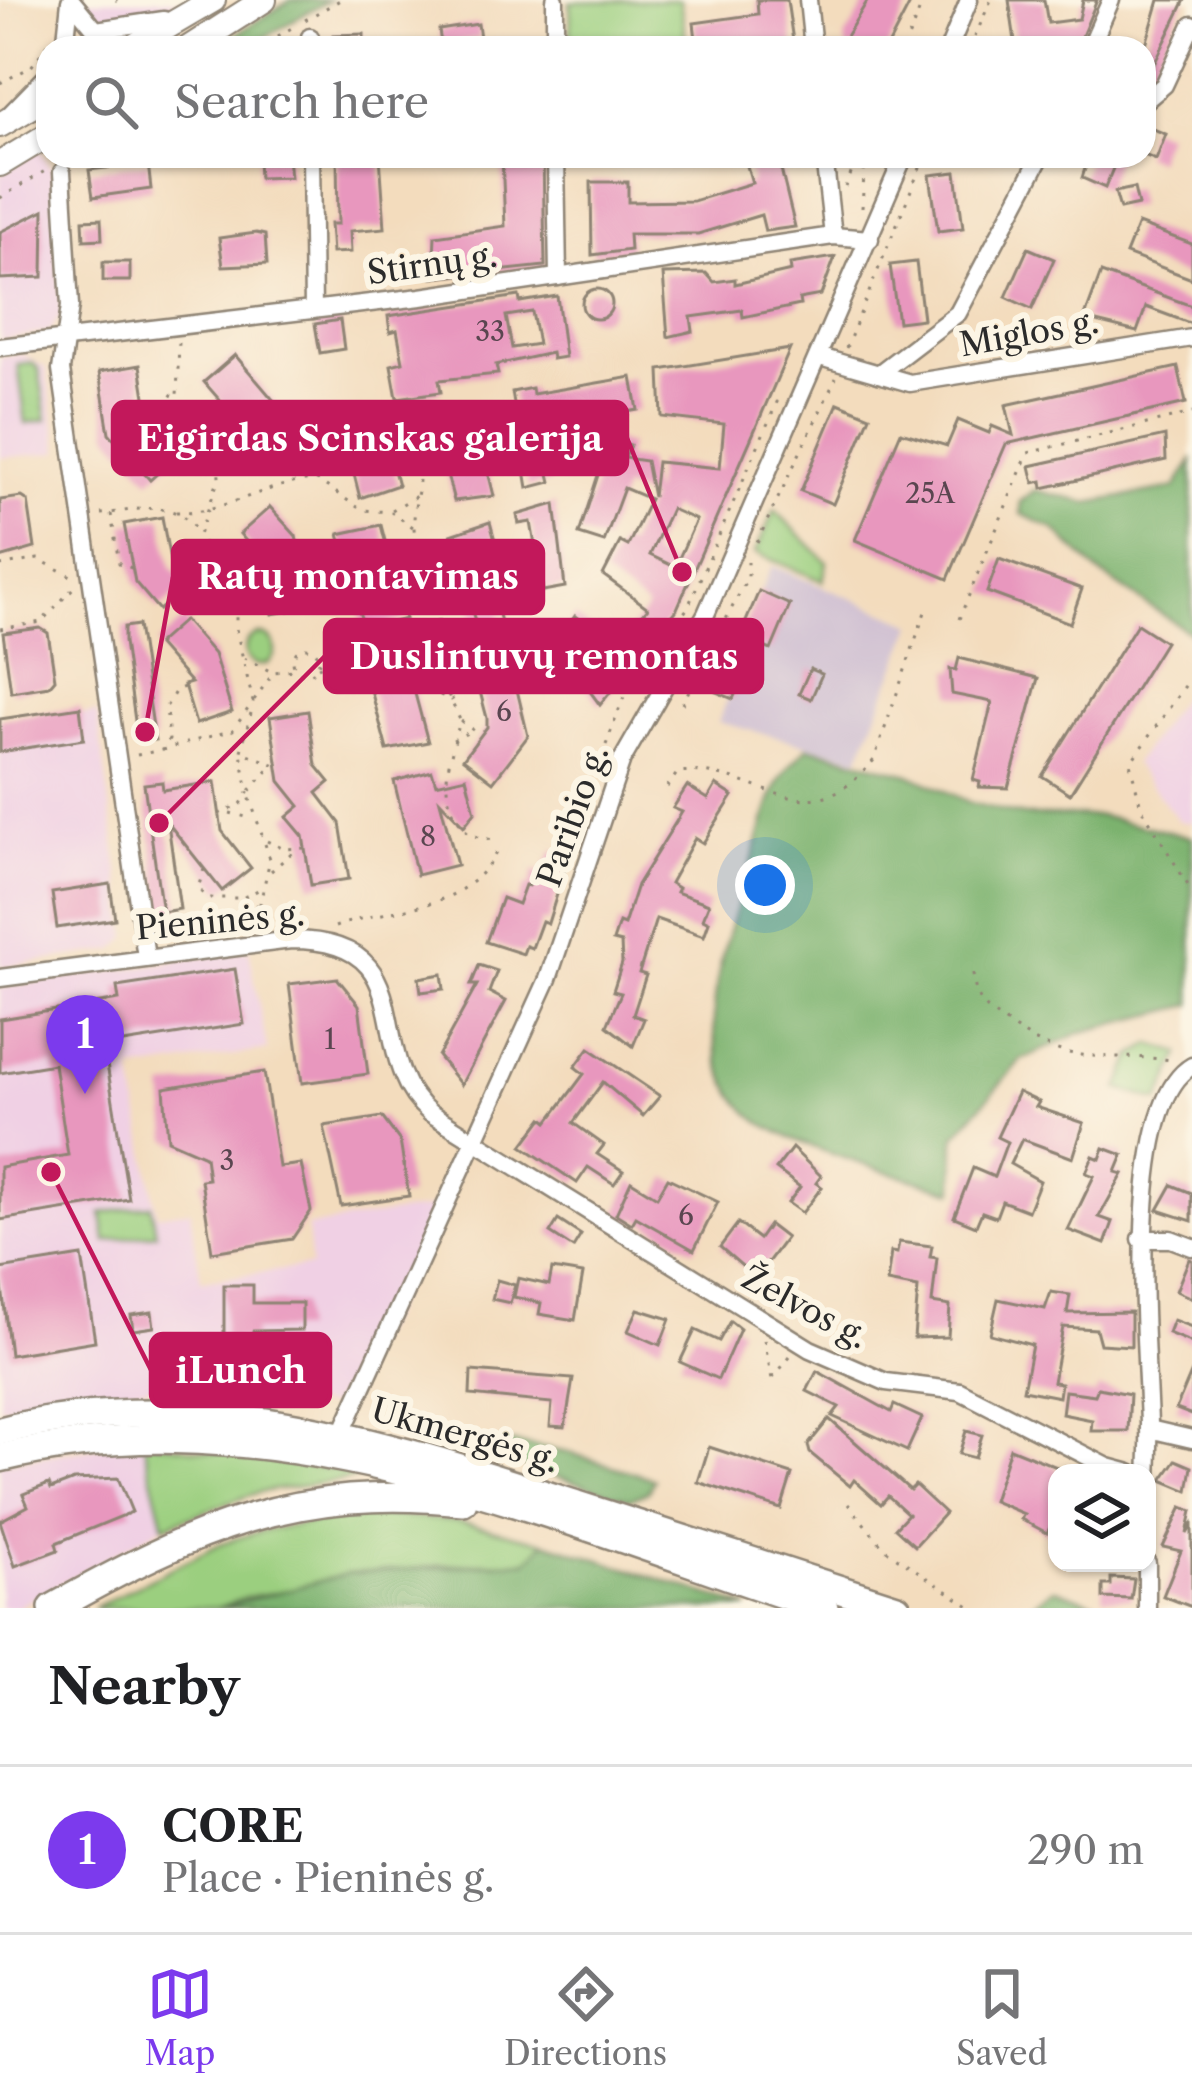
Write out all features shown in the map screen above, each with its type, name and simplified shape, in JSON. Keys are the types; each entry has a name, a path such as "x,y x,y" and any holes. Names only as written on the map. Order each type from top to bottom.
{"highway":[{"name":"Ukmergės g.","path":"0,1431 154,1409 250,1417 430,1457 897,1608"},
{"name":"Ukmergės g.","path":"0,1458 110,1438 267,1443 427,1478 824,1608"},
{"path":"53,1608 171,1543 268,1510 379,1496 527,1510"}],"main road":[{"path":"151,36 213,0"},
{"path":"208,36 264,0"},
{"path":"0,125 36,104"},
{"path":"0,164 36,142"}],"street":[{"path":"71,0 85,22 103,31 188,14"},
{"path":"60,36 71,0"},
{"path":"554,0 555,36"},
{"path":"808,0 811,36"},
{"path":"954,36 969,0"},
{"path":"1095,36 1111,0"},
{"path":"1156,92 1186,55 1192,25"},
{"path":"0,125 36,88"},
{"path":"59,168 70,306 61,370 146,957"},
{"path":"311,168 313,310"},
{"path":"556,168 558,277"},
{"path":"825,168 833,236"},
{"name":"Paribio g.","path":"340,1437 548,979 622,760 706,614 898,168"},
{"name":"Miglos g.","path":"878,374 958,314 1035,168"},
{"name":"Stirnų g.","path":"0,347 313,310 833,236 865,237"},
{"name":"Miglos g.","path":"820,357 910,383 1192,338"},
{"name":"Pieninės g.","path":"0,978 262,937 317,940 361,958 381,984 402,1070 414,1098 473,1141"},
{"path":"1147,1464 1142,1239 1163,1111 1190,1067"},
{"name":"Želvos g.","path":"473,1141 801,1343 886,1382 960,1391 1111,1464"},
{"path":"1142,1239 1171,1239 1192,1247"},
{"path":"1149,1429 1192,1439"},
{"path":"1147,1572 1148,1608"}],"path":[{"path":"909,36 924,0"},
{"path":"975,36 991,0"},
{"path":"0,83 36,62"},
{"path":"0,198 59,168"},
{"path":"864,168 865,237"},
{"path":"757,542 842,365 848,337 920,168"},
{"path":"846,184 864,172"},
{"path":"179,351 176,388 186,415 212,447 219,478 199,535"},
{"path":"148,422 176,388"},
{"path":"606,745 629,683 687,609 777,396 787,392 800,399"},
{"path":"156,417 186,415 212,422 236,413"},
{"path":"959,619 1028,453 1192,413"},
{"path":"212,447 229,417"},
{"path":"404,427 423,475"},
{"path":"387,442 408,446"},
{"path":"443,453 427,464 414,528 440,620 438,673 460,720 481,736"},
{"path":"307,468 310,480 362,510 384,511 414,528"},
{"path":"81,517 205,512 310,480"},
{"path":"384,511 419,494"},
{"path":"113,523 122,512"},
{"path":"176,512 199,535 236,601 241,656 253,702"},
{"path":"111,513 119,563 136,570"},
{"path":"406,578 422,556"},
{"path":"0,566 38,559 80,580 41,622 0,629"},
{"path":"682,704 748,577 747,563"},
{"path":"217,566 263,568"},
{"path":"236,601 242,584 256,570"},
{"path":"428,571 462,587 437,609"},
{"path":"395,580 406,578 434,590"},
{"path":"667,787 678,772 704,769 782,799 812,802 863,773 889,722 926,609"},
{"path":"282,668 308,674 332,658 440,620"},
{"path":"415,632 438,647"},
{"path":"269,873 266,840 254,819 241,748 253,702 274,672 303,649 332,658"},
{"path":"315,652 318,667"},
{"path":"241,656 274,672"},
{"path":"294,657 298,671"},
{"path":"429,690 438,673"},
{"path":"1192,676 1130,763 1141,807 1192,892"},
{"path":"443,683 463,688"},
{"path":"451,700 463,688 478,683"},
{"path":"162,750 169,740 166,707 176,690 184,687"},
{"path":"415,693 429,690 451,700"},
{"path":"117,758 178,748 226,733 251,711"},
{"path":"460,720 445,766 452,806 470,836 492,840"},
{"path":"452,741 473,730"},
{"path":"226,733 274,767 228,812"},
{"path":"169,740 178,748"},
{"path":"442,808 452,806"},
{"path":"219,814 254,819"},
{"path":"266,840 305,848"},
{"path":"262,937 262,888 269,873 296,849"},
{"path":"329,930 443,902 468,890 498,849"},
{"path":"204,869 198,888 206,898 243,898 262,888"},
{"path":"243,898 259,908"},
{"path":"973,974 974,989 987,1012 1038,1046 1083,1059 1160,1058 1184,1061 1190,1067"},
{"path":"758,1319 772,1379 801,1343"},
{"path":"848,1504 885,1549 973,1608"}],"shaded area":[{"path":"79,0 179,0 145,19 93,22"},
{"path":"36,152 36,168 52,170 61,315 49,332 0,340 0,175"},
{"path":"22,354 46,368 59,452 0,458 0,358"},
{"path":"772,566 914,624 859,758 718,722 728,698 716,692"},
{"path":"1192,682 1192,823 1179,821 1134,764"},
{"path":"80,707 81,715 97,713 128,938 115,950 0,967 0,719"},
{"path":"249,950 267,1050 132,1071 157,1215 190,1210 201,1281 311,1266 307,1227 434,1207 389,1317 330,1406 163,1384 0,1407 0,988"},
{"path":"143,1441 164,1526 16,1608 0,1608 0,1463"}],"green space":[{"path":"291,0 329,0 267,36 233,36"},
{"path":"680,0 685,36 571,36 570,2"},
{"path":"32,363 39,369 47,420 26,423 18,365"},
{"path":"1192,461 1192,634 1098,572 1054,529 1021,514 1020,502 1035,490 1088,503 1175,488"},
{"path":"775,510 827,562 823,581 755,553"},
{"path":"260,635 271,639 275,650 271,661 260,665 249,661 245,650 249,639"},
{"path":"808,747 909,774 971,803 1024,816 1099,816 1192,837 1192,1005 1082,1032 1021,1060 955,1136 954,1191 846,1159 765,1125 749,1113 729,1086 718,1056 714,1024 722,956 775,791"},
{"path":"1151,1044 1181,1053 1159,1101 1119,1089 1132,1057"},
{"path":"151,1205 156,1233 106,1241 102,1213"},
{"path":"143,1441 355,1473 354,1479 259,1492 164,1526"},
{"path":"502,1441 570,1453 654,1479 648,1491 630,1499 490,1456"},
{"path":"364,1514 458,1521 545,1542 527,1561 440,1565 247,1597 218,1608 93,1608 222,1543 261,1531"},
{"path":"545,1542 749,1608 218,1608 347,1574 527,1561"},
{"path":"1053,1588 1109,1608 1029,1608"}],"building":[{"path":"757,0 787,0 792,36 696,36 694,23 758,14"},
{"path":"868,0 912,0 893,36 846,36"},
{"path":"1009,0 1044,0 1048,23 1079,19 1083,0 1097,0 1082,36 1014,36"},
{"path":"1159,0 1185,0 1156,60 1156,36 1148,36"},
{"path":"478,24 480,36 440,36 439,30"},
{"path":"1156,130 1166,134 1156,160"},
{"path":"149,168 151,189 93,197 89,170"},
{"path":"258,168 289,168 290,177 259,178"},
{"path":"337,168 381,168 385,228 350,231 351,252 332,253 330,224 338,224"},
{"path":"503,168 543,168 545,266 433,278 435,236 505,226"},
{"path":"748,168 781,168 795,227 765,231 761,215 698,234 629,234 630,250 592,255 591,182 628,182 628,202 693,201 752,183"},
{"path":"1085,168 1113,168 1105,188 1082,178"},
{"path":"956,172 963,228 938,231 930,175"},
{"path":"1134,188 1138,205 1120,209 1115,192"},
{"path":"44,210 43,277 0,279 0,232"},
{"path":"101,219 102,239 84,240 83,220"},
{"path":"1138,224 1192,244 1192,279 1126,254"},
{"path":"265,235 267,264 223,266 219,238"},
{"path":"1028,248 1054,259 1032,309 1006,297"},
{"path":"835,257 821,295 799,299 800,305 743,317 742,310 691,317 693,331 668,337 663,274 706,273 714,282 735,279 735,284 791,271 790,264"},
{"path":"103,262 130,262 130,281 103,281"},
{"path":"916,262 923,319 898,322 890,265"},
{"path":"1101,273 1192,306 1192,324 1146,307 1137,332 1084,319"},
{"path":"597,289 608,293 612,304 608,315 597,319 586,315 582,304 586,293"},
{"path":"519,296 520,302 557,296 565,357 552,359 551,353 496,365 498,374 439,380 441,392 397,398 391,365 403,362 397,330 390,332 388,316","holes":["532,312 538,344 512,348 506,316"]},
{"path":"340,320 344,349 320,353 315,324"},
{"path":"790,349 676,611 600,705 555,644 575,616 614,648 648,608 603,575 620,542 628,546 650,499 624,488 604,542 579,534 610,438 630,445 625,458 646,461 653,497 657,462 720,468 724,424 662,417 660,370","holes":["671,509 696,520 675,567 650,555"]},
{"path":"235,355 275,402 285,464 245,470 237,420 204,382"},
{"path":"140,365 148,416 180,453 150,480 109,433 99,372"},
{"path":"1178,367 1186,403 1006,444 948,579 855,540 901,432 947,446 958,420 989,433 992,426 1013,435 1006,405"},
{"path":"632,377 638,410 538,428 551,482 528,488 512,392 532,388 533,394"},
{"path":"838,403 870,416 833,504 801,491"},
{"path":"473,411 494,496 454,501 432,418"},
{"path":"378,412 398,485 360,498 341,422"},
{"path":"1165,436 1166,460 1043,488 1042,481 1034,483 1030,466"},
{"path":"22,497 28,501 35,548 0,558 0,500"},
{"path":"555,504 565,587 543,591 531,522 519,524 517,515"},
{"path":"270,507 296,536 310,607 272,614 261,559 240,534"},
{"path":"162,517 171,566 187,585 159,610 135,582 124,524"},
{"path":"490,522 514,610 499,614 528,736 493,782 463,759 487,727 487,718 468,646 481,643 451,535"},
{"path":"381,525 405,619 364,630 339,534"},
{"path":"999,559 1082,589 1070,623 987,592"},
{"path":"759,591 790,605 771,650 757,644 733,699 716,692"},
{"path":"184,620 214,654 232,712 196,724 184,685 191,683 157,644"},
{"path":"1137,624 1165,642 1070,794 1042,776"},
{"path":"138,625 155,740 138,742 124,627"},
{"path":"40,628 48,633 55,679 49,686 11,692 3,633"},
{"path":"403,649 428,742 387,750 364,663"},
{"path":"959,658 1038,678 1008,788 979,787 980,782 973,780 992,702 952,694 950,669 956,670"},
{"path":"810,669 822,674 811,699 799,694"},
{"path":"80,707 84,739 0,752 0,719"},
{"path":"308,711 316,765 330,782 317,793 340,823 349,879 311,885 303,836 287,817 300,806 280,781 270,717"},
{"path":"432,771 436,784 466,777 475,812 464,826 440,801 457,865 417,875 394,781"},
{"path":"162,782 163,790 215,782 222,831 251,868 222,891 168,823 180,909 162,912 144,784"},
{"path":"716,785 733,796 703,843 695,838 670,883 678,888 676,892 709,904 703,919 709,922 704,936 656,919 639,973 646,975 633,1015 644,1019 633,1046 607,1026 621,993 613,991 622,963 621,943 613,941 619,923 624,925 637,885 682,812 673,808 687,786 708,799"},
{"path":"553,850 569,856 548,923 542,921 532,948 526,946 523,954 486,942 502,898 518,904 534,870 541,873"},
{"path":"110,884 115,919 57,928 52,893"},
{"path":"479,965 497,971 489,992 506,1001 461,1085 438,1056 477,985 471,985"},
{"path":"235,969 244,1024 104,1046 129,1199 0,1220 0,1167 68,1155 54,1064 0,1073 0,1019 119,1000 117,987"},
{"path":"442,974 444,989 421,992 419,978"},
{"path":"337,978 359,1005 368,1074 302,1083 289,984"},
{"path":"589,1048 660,1096 643,1116 603,1082 573,1123 604,1145 597,1154 623,1171 614,1184 588,1167 577,1183 522,1146 543,1118 548,1122 584,1074 575,1067"},
{"path":"264,1072 279,1167 301,1164 311,1211 292,1239 212,1252 201,1180 208,1179 205,1156 168,1140 164,1088"},
{"path":"1018,1092 1039,1102 1036,1107 1084,1123 1073,1158 1022,1139 1010,1164 1040,1181 1028,1211 1002,1201 996,1217 982,1212 976,1226 954,1217 973,1168 994,1177 1007,1142 997,1137"},
{"path":"382,1117 400,1141 409,1196 341,1206 324,1126"},
{"path":"792,1148 821,1176 816,1183 822,1187 802,1213 788,1203 800,1187 776,1169"},
{"path":"1104,1148 1123,1155 1116,1172 1123,1174 1099,1217 1113,1222 1105,1244 1068,1230 1094,1176 1086,1173 1093,1156 1100,1159"},
{"path":"668,1178 718,1202 694,1250 636,1217 632,1224 616,1214 631,1181 657,1197"},
{"path":"1172,1185 1192,1193 1192,1221 1158,1210"},
{"path":"558,1220 581,1235 573,1248 550,1233"},
{"path":"738,1223 759,1239 769,1225 786,1238 756,1278 720,1247"},
{"path":"899,1242 932,1246 930,1257 937,1258 932,1303 950,1306 948,1337 914,1338 918,1288 887,1282 891,1252 897,1253"},
{"path":"82,1256 95,1341 10,1355 0,1269"},
{"path":"1192,1260 1192,1298 1176,1291"},
{"path":"552,1269 583,1274 575,1320 539,1314 541,1303 514,1297 518,1278 549,1285"},
{"path":"497,1280 515,1285 510,1303 492,1299"},
{"path":"224,1285 253,1285 253,1303 302,1303 302,1330 253,1331 253,1339 224,1340"},
{"path":"1051,1292 1070,1295 1067,1313 1131,1312 1131,1346 1100,1344 1096,1329 1063,1327 1053,1382 1061,1383 1059,1397 1023,1390 1032,1345 990,1334 998,1299 1045,1309"},
{"path":"638,1309 670,1319 660,1345 628,1331"},
{"path":"152,1312 154,1327 133,1330 131,1315"},
{"path":"1173,1320 1192,1327 1192,1343 1168,1333"},
{"path":"730,1321 740,1329 718,1379 680,1362 695,1330 719,1341"},
{"path":"471,1371 573,1379 565,1427 550,1426 552,1403 470,1395"},
{"path":"817,1371 891,1412 894,1405 922,1418 907,1451 832,1416 839,1407 807,1391"},
{"path":"1192,1371 1192,1415 1176,1409"},
{"path":"1098,1388 1130,1394 1128,1431 1091,1431 1092,1420 1062,1414 1065,1391 1095,1395"},
{"path":"829,1419 910,1490 915,1485 945,1513 915,1546 895,1528 908,1514 888,1496 881,1504 854,1480 850,1486 810,1453 808,1445"},
{"path":"966,1431 982,1435 975,1458 959,1454"},
{"path":"709,1447 792,1474 781,1509 698,1482"},
{"path":"1010,1448 1050,1464 1047,1533 1021,1519 1024,1514 993,1501"},
{"path":"1176,1460 1192,1467 1188,1491 1162,1480"},
{"path":"118,1478 132,1512 56,1543 58,1550 15,1566 0,1521 28,1506 23,1494 49,1484 51,1489 74,1480"},
{"path":"1182,1507 1192,1511 1187,1534 1192,1525 1192,1607 1163,1596 1181,1551 1163,1547"},
{"path":"1111,1578 1134,1579 1131,1599 1103,1598 1103,1585 1111,1585"}],"place":[{"name":"Eigirdas Scinskas galerija","path":"682,572"},
{"name":"Ratų montavimas","path":"145,732"},
{"name":"Duslintuvų remontas","path":"159,823"},
{"name":"CORE","path":"85,1094"},
{"name":"iLunch","path":"51,1172"}]}
